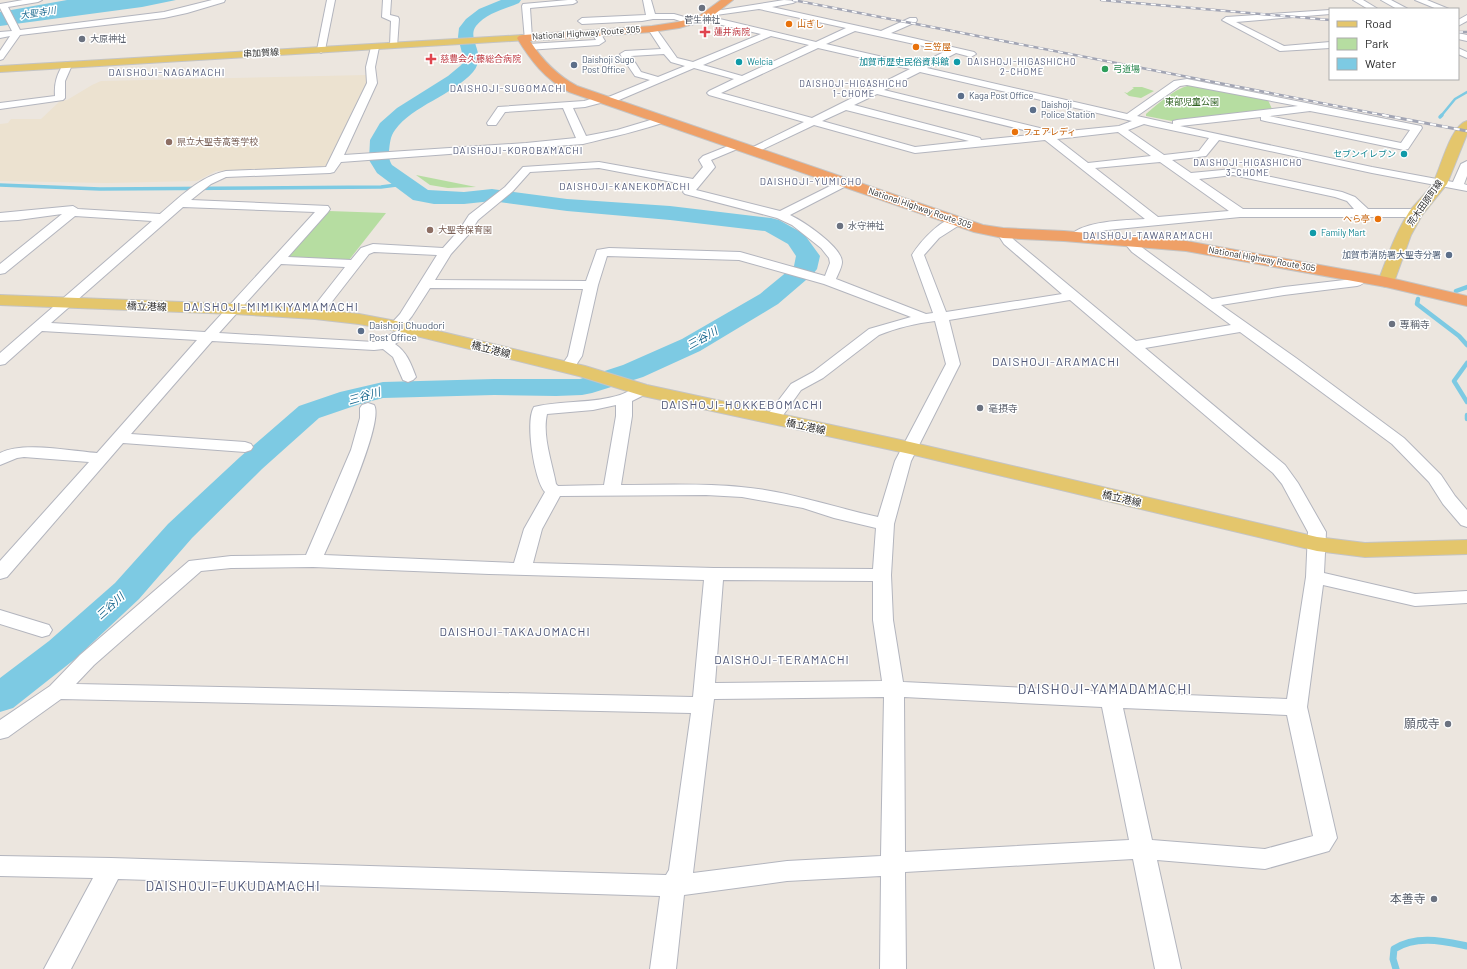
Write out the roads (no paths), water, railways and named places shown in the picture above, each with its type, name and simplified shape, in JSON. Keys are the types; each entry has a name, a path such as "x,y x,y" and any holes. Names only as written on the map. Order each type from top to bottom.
{"highway":[{"name":"National Highway Route 305","path":"728,0 704,16 652,29 593,33 526,41 543,68 560,83 605,100 664,119 980,229 1003,233 1128,240 1209,249 1464,298"}],"main road":[{"name":"串加賀線","path":"0,69 480,40 526,41"},
{"name":"荒木田原町線","path":"1386,282 1403,235 1416,213 1440,184 1459,136 1467,125"},
{"name":"橋立港線","path":"0,300 234,309 354,318 585,372 633,392 773,418 910,448 1317,544 1365,550 1467,547"}],"street":[{"path":"17,32 2,6 38,0"},
{"path":"0,35 164,15 184,11 221,0"},
{"path":"321,50 331,0"},
{"path":"392,0 387,0 386,17 395,19 394,46"},
{"path":"647,0 650,14 653,16"},
{"path":"704,16 708,8 721,0"},
{"path":"1357,0 1373,8"},
{"path":"1385,0 1402,8"},
{"path":"1419,0 1442,8"},
{"path":"526,41 526,6 572,1 585,28 593,33"},
{"path":"582,21 642,18 653,16 704,16 793,1"},
{"path":"762,7 971,54"},
{"path":"1329,12 1226,20 1283,49 1329,45"},
{"path":"704,16 769,34 1144,121 1440,184 1462,187 1467,164"},
{"path":"882,34 913,20"},
{"path":"854,28 712,93 911,149 1120,129 1144,121"},
{"path":"652,29 674,60 744,79"},
{"path":"0,57 17,32"},
{"path":"492,123 502,109 585,104 605,100 694,66 769,34"},
{"path":"0,361 207,180 217,175 226,174 330,170 337,159 372,83 373,78 370,73 375,47"},
{"path":"659,80 638,74 625,54 666,50"},
{"path":"753,151 877,91 955,50"},
{"path":"0,106 60,98 60,77 67,65"},
{"path":"1130,117 1177,83 1187,82 1312,106 1310,108"},
{"path":"877,91 1050,135 1155,221"},
{"path":"567,105 583,141"},
{"path":"844,106 986,142"},
{"path":"1162,125 1310,108 1417,128 1404,147 1252,115"},
{"path":"40,327 374,346 384,344 402,328 405,316 446,252 465,231 473,218 509,189 524,158 583,141 618,134 664,119"},
{"path":"1120,129 1240,213"},
{"path":"1087,166 1202,154 1216,137"},
{"path":"688,191 708,167 705,160 707,158 738,146"},
{"path":"337,159 406,154 524,158 599,164 688,191 781,215 796,222 831,250 836,263 826,280"},
{"path":"1190,177 1233,172 1338,194 1351,199 1364,212"},
{"path":"781,215 846,182"},
{"path":"0,573 276,260 324,209 182,201"},
{"path":"0,217 18,217 62,210 73,210 72,212 163,218"},
{"path":"0,270 72,212"},
{"path":"1075,237 1088,230 1155,221 1240,213 1416,213"},
{"path":"893,969 892,864 894,688 883,620 882,575 885,524 903,461 953,364 941,316 925,277 918,255 923,247 946,226 957,221"},
{"path":"0,866 111,868 673,886 787,871 873,867 922,861 1144,849 1265,859 1321,844 1325,838 1296,707 1315,577 1317,532 1290,483 1279,469 1008,241 1003,233"},
{"path":"1128,240 1136,249 1170,275 1291,361 1398,441 1435,479 1449,500 1467,521"},
{"path":"315,314 365,251 373,248 446,252"},
{"path":"567,368 575,356 591,285 602,253 609,252 729,255 746,258 826,280 925,318"},
{"path":"276,260 354,264"},
{"path":"1210,303 1284,291 1357,282 1361,278"},
{"path":"426,284 591,285"},
{"path":"773,418 796,387 818,375 874,332 925,318 958,315 1073,296"},
{"path":"1134,346 1242,327"},
{"path":"0,344 19,344"},
{"path":"384,344 394,348 403,360 408,377"},
{"path":"633,392 593,405 540,410 537,415 537,426 548,485 554,491 706,490 742,492 806,503 840,514 885,524"},
{"path":"612,490 624,416 633,392"},
{"path":"313,561 359,450 368,418 368,408"},
{"path":"119,438 244,447"},
{"path":"0,460 14,453 24,452 101,458"},
{"path":"522,568 533,529 554,491"},
{"path":"0,731 56,691 87,660 196,566 230,562 313,561 714,574 882,575"},
{"path":"663,969 673,886 681,872 703,698 714,574"},
{"path":"1315,577 1415,600 1467,597"},
{"path":"0,617 42,630"},
{"path":"56,691 703,698 894,688 1111,700 1296,707"},
{"path":"1111,700 1144,849 1168,969"},
{"path":"57,969 111,868"}],"water":[{"name":"大聖寺川","path":"67,0 176,0 142,7 0,26 0,12"}],"waterway":[{"name":"三谷川","path":"0,698 62,650 127,591 180,531 251,463 309,412 350,398 383,390 494,387 582,387 633,371 691,345 769,299 805,269 808,256 796,239 771,225 670,213 567,205 492,195 464,198 434,198 421,195 384,169 379,160 380,140 387,127 404,112 454,80 466,70 471,64 471,57 466,37 467,28 471,22 484,12 514,0"},
{"path":"1441,116 1455,99 1467,92"},
{"path":"0,185 100,189 381,187 404,184"},
{"path":"1456,291 1467,287"},
{"path":"1418,299 1417,304 1459,336 1467,345"},
{"path":"1467,363 1454,381 1467,402"},
{"path":"1396,969 1393,959 1394,949 1412,942 1430,940 1467,946"}],"railway":[{"path":"793,0 1388,116"},
{"path":"1101,0 1329,20"},
{"path":"1459,32 1467,32"},
{"path":"1383,115 1467,131"}],"place":[{"name":"菅生神社","path":"702,8"},
{"name":"山ぎし","path":"789,24"},
{"name":"蓮井病院","path":"705,32"},
{"name":"大原神社","path":"82,39"},
{"name":"三笠屋","path":"916,47"},
{"name":"慈豊会久藤総合病院","path":"431,59"},
{"name":"Welcia","path":"739,62"},
{"name":"加賀市歴史民俗資料館","path":"957,62"},
{"name":"Daishoji Sugo Post Office","path":"574,65"},
{"name":"弓道場","path":"1105,69"},
{"name":"Kaga Post Office","path":"961,96"},
{"name":"Daishoji Police Station","path":"1033,110"},
{"name":"フェアレディ","path":"1015,132"},
{"name":"県立大聖寺高等学校","path":"169,142"},
{"name":"セブンイレブン","path":"1404,154"},
{"name":"へら亭","path":"1378,219"},
{"name":"水守神社","path":"840,226"},
{"name":"大聖寺保育園","path":"430,230"},
{"name":"Family Mart","path":"1313,233"},
{"name":"加賀市消防署大聖寺分署","path":"1449,255"},
{"name":"専稱寺","path":"1392,324"},
{"name":"Daishoji Chuodori Post Office","path":"361,331"},
{"name":"毫摂寺","path":"980,408"},
{"name":"願成寺","path":"1448,724"},
{"name":"本善寺","path":"1434,899"}],"district":[{"name":"DAISHOJI-HIGASHICHO 2-CHOME","path":"1022,68"},
{"name":"DAISHOJI-NAGAMACHI","path":"167,72"},
{"name":"DAISHOJI-SUGOMACHI","path":"508,88"},
{"name":"DAISHOJI-HIGASHICHO 1-CHOME","path":"854,90"},
{"name":"DAISHOJI-KOROBAMACHI","path":"518,150"},
{"name":"DAISHOJI-HIGASHICHO 3-CHOME","path":"1248,168"},
{"name":"DAISHOJI-YUMICHO","path":"811,181"},
{"name":"DAISHOJI-KANEKOMACHI","path":"625,186"},
{"name":"DAISHOJI-TAWARAMACHI","path":"1148,235"},
{"name":"DAISHOJI-MIMIKIYAMAMACHI","path":"271,307"},
{"name":"DAISHOJI-ARAMACHI","path":"1056,362"},
{"name":"DAISHOJI-HOKKEBOMACHI","path":"742,405"},
{"name":"DAISHOJI-TAKAJOMACHI","path":"515,632"},
{"name":"DAISHOJI-TERAMACHI","path":"782,660"},
{"name":"DAISHOJI-YAMADAMACHI","path":"1105,689"},
{"name":"DAISHOJI-FUKUDAMACHI","path":"233,886"}],"park label":[{"name":"東部児童公園","path":"1192,102"}]}
